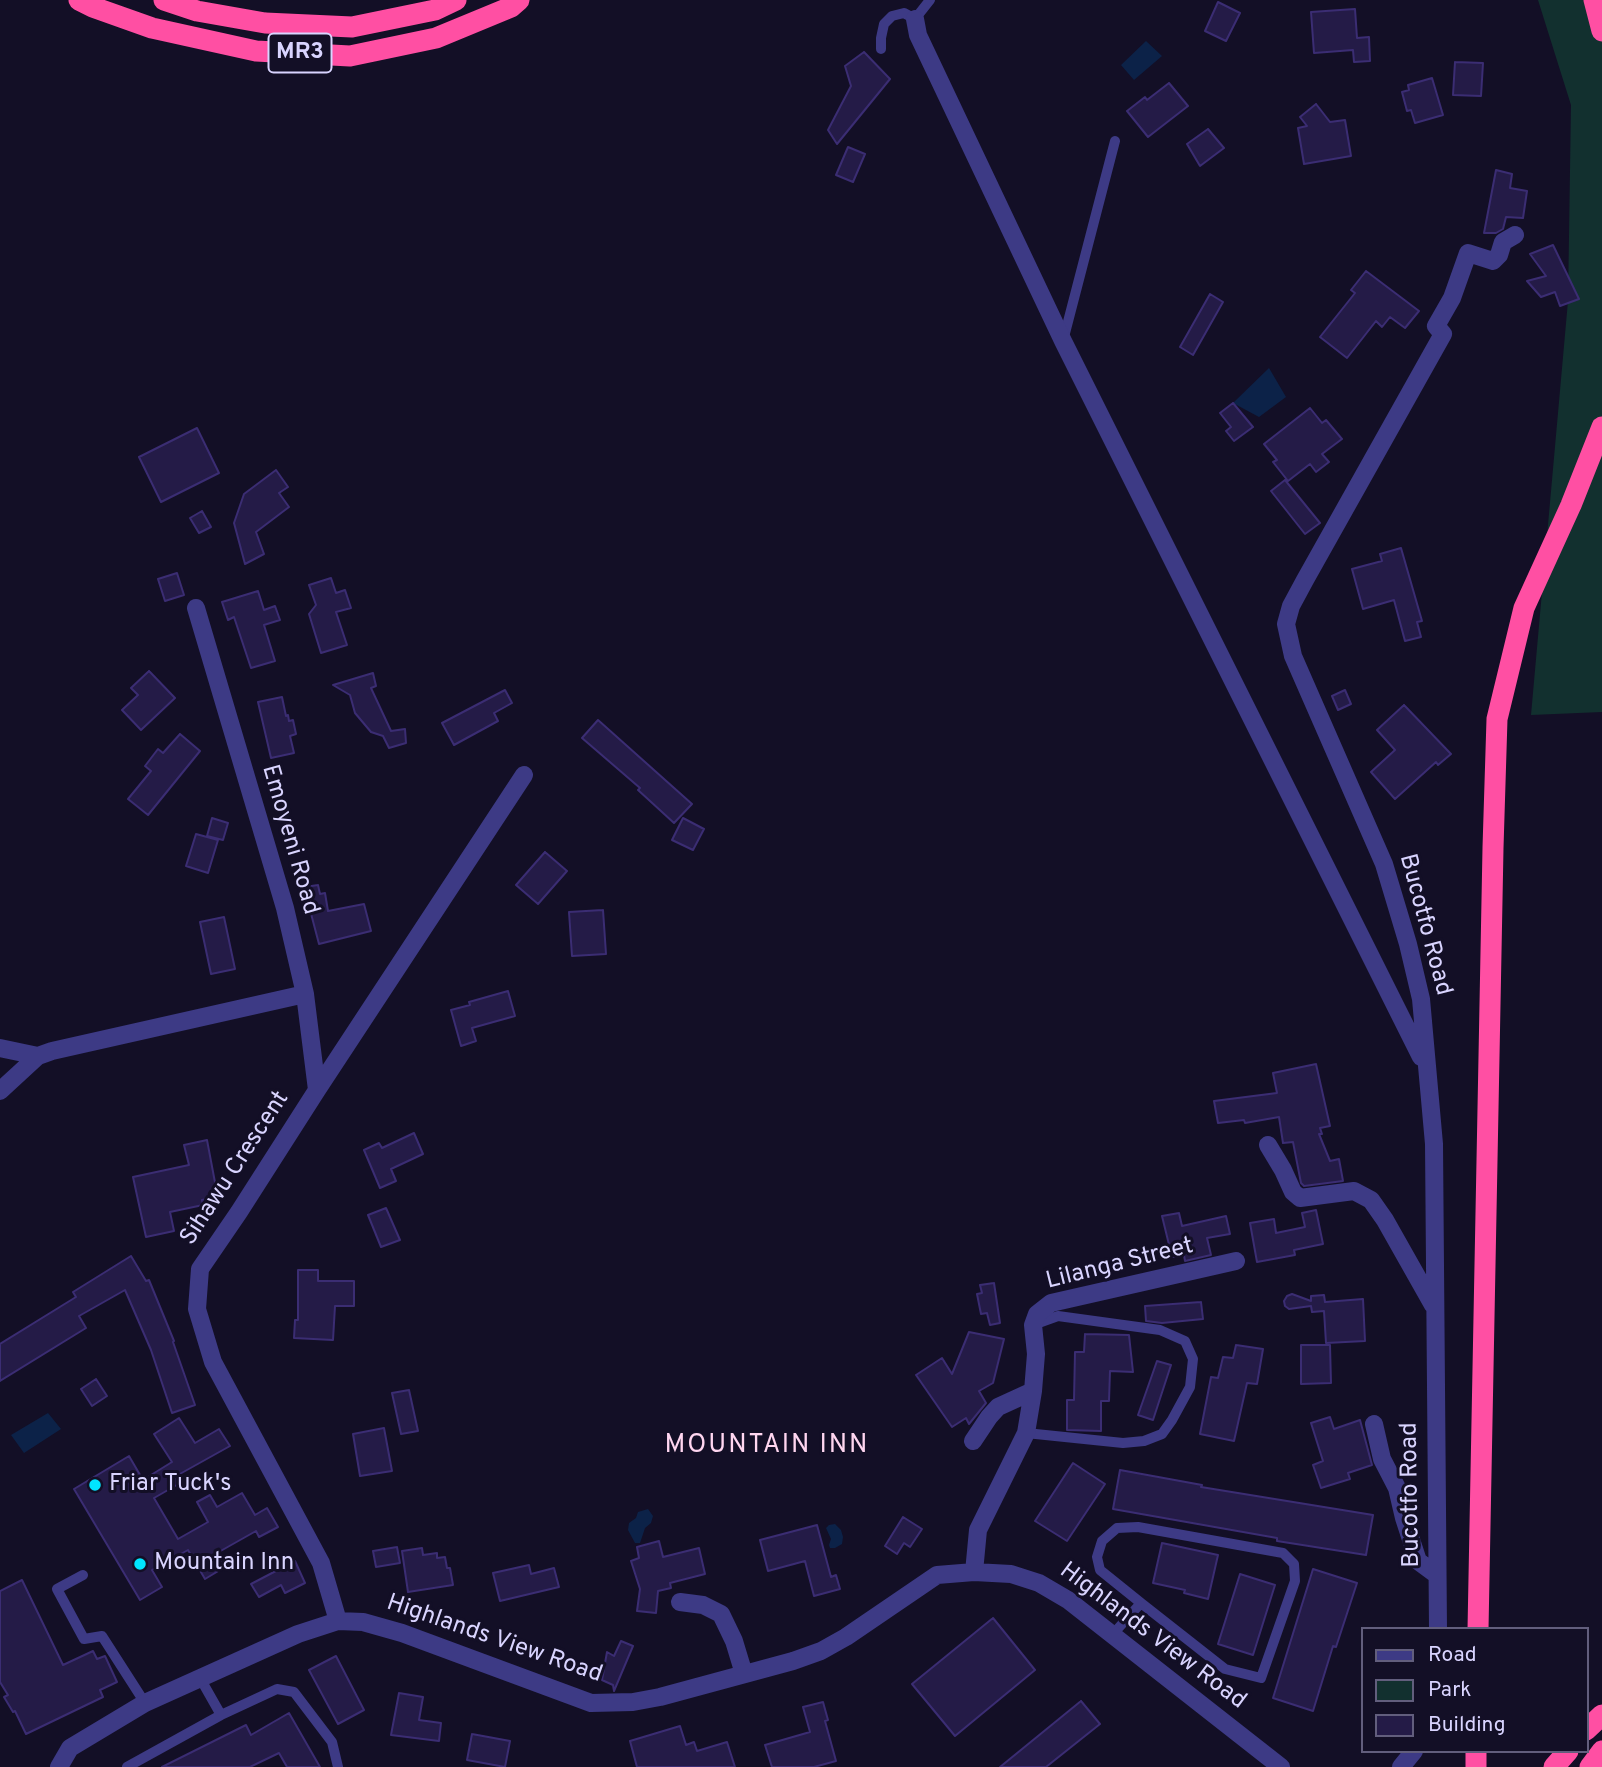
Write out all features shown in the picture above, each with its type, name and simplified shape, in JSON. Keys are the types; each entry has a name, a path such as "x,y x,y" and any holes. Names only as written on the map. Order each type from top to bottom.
{"highway":[{"name":"MR3","path":"79,0 152,27 256,51 350,56 436,38 510,7 519,0"},
{"name":"MR3","path":"164,0 197,11 265,23 352,27 435,9 456,0"},
{"path":"1594,0 1602,31"},
{"path":"1478,1627 1497,719 1524,608 1571,505 1602,428"},
{"path":"1588,1728 1602,1715"},
{"path":"1590,1767 1602,1751"},
{"path":"1554,1767 1566,1753"}],"street":[{"path":"915,19 918,35 1063,341 1426,1067"},
{"name":"Bucotfo Road","path":"1438,1627 1434,1144 1421,999 1384,864 1293,656 1286,624 1291,606 1305,580 1443,334 1436,326 1452,298 1468,253 1493,261 1499,255 1503,242 1515,235"},
{"name":"Emoyeni Road","path":"196,608 285,908 305,994 317,1090"},
{"name":"Sihawu Crescent","path":"338,1621 321,1563 213,1362 197,1309 200,1269 524,775"},
{"path":"0,1091 38,1056 52,1051 305,994"},
{"path":"0,1048 38,1056"},
{"path":"1268,1145 1293,1192 1300,1198 1354,1191 1371,1200 1435,1308"},
{"name":"Lilanga Street","path":"974,1572 978,1530 1026,1433 1033,1391 1036,1354 1033,1325 1037,1314 1051,1303 1236,1261"},
{"path":"973,1441 998,1407 1033,1391"},
{"path":"1374,1424 1382,1459 1397,1488 1418,1561 1437,1575"},
{"name":"Highlands View Road","path":"59,1767 70,1748 145,1703 298,1634 338,1621 363,1622 402,1633 592,1703 633,1702 793,1661 821,1651 937,1575 974,1572 1011,1574 1039,1583 1068,1600 1281,1767"},
{"path":"680,1602 703,1605 721,1614 734,1641 744,1674"},
{"path":"1401,1767 1412,1753"}],"lane":[{"path":"881,49 884,24 892,16 904,13 915,19 930,0"},
{"path":"1063,341 1115,141"},
{"path":"1026,1433 1123,1443 1144,1441 1162,1434 1190,1387 1192,1359 1185,1341 1160,1329 1058,1316 1033,1325"},
{"path":"1138,1527 1283,1553 1294,1564 1295,1581 1261,1678 1225,1669 1141,1603 1100,1570 1097,1557 1102,1541 1117,1528 1138,1527"},
{"path":"83,1575 57,1589 84,1639 102,1636 145,1703"},
{"path":"1114,1634 1141,1603"},
{"path":"200,1678 221,1715"},
{"path":"127,1767 221,1715 277,1689 294,1692 332,1742 338,1767"}],"green space":[{"path":"1538,0 1602,0 1602,712 1531,715 1568,301 1571,105"}],"water":[{"path":"1146,41 1162,56 1134,80 1121,65"},
{"path":"1269,368 1286,397 1259,417 1233,403"},
{"path":"48,1413 61,1429 24,1453 11,1435"},
{"path":"648,1509 653,1516 651,1523 645,1528 640,1543 635,1543 628,1530 629,1523 636,1518 638,1512"},
{"path":"835,1524 841,1530 842,1544 830,1548 831,1539 826,1528"}],"building":[{"path":"1218,2 1240,13 1226,41 1205,31"},
{"path":"1355,9 1357,38 1369,37 1370,61 1354,62 1353,50 1314,53 1311,12"},
{"path":"864,52 890,79 837,144 828,130 851,86 845,66"},
{"path":"1455,62 1483,63 1481,96 1453,95"},
{"path":"1432,78 1443,115 1415,123 1411,110 1407,111 1402,92 1409,90 1408,85"},
{"path":"1169,83 1188,106 1148,137 1127,111"},
{"path":"1316,104 1330,122 1345,120 1351,156 1304,164 1298,128 1307,126 1300,117"},
{"path":"1208,129 1224,148 1200,166 1187,144"},
{"path":"848,147 865,154 853,182 836,175"},
{"path":"1496,170 1512,174 1510,188 1527,191 1523,218 1506,217 1503,229 1496,233 1484,233"},
{"path":"1553,245 1579,299 1560,306 1555,292 1541,297 1527,281 1546,276 1530,254"},
{"path":"1366,271 1419,311 1405,328 1390,317 1382,327 1376,321 1347,358 1320,337 1355,293 1351,290"},
{"path":"1210,294 1223,302 1193,355 1180,347"},
{"path":"1233,403 1253,427 1234,441 1226,431 1231,427 1220,413"},
{"path":"1310,408 1322,423 1326,420 1342,439 1322,454 1329,462 1316,472 1310,464 1288,481 1273,462 1277,460 1264,444"},
{"path":"197,428 219,473 161,502 139,457"},
{"path":"276,470 288,487 279,493 289,507 256,532 264,554 245,564 234,523 244,494"},
{"path":"1285,480 1320,523 1305,534 1271,491"},
{"path":"202,511 211,527 199,533 190,518"},
{"path":"1401,548 1422,621 1417,622 1421,637 1405,641 1394,600 1363,609 1352,569 1382,561 1380,554"},
{"path":"177,573 184,595 165,601 158,579"},
{"path":"331,578 336,593 345,590 351,608 336,612 347,645 321,653 309,614 316,605 309,585"},
{"path":"258,591 264,610 275,606 280,620 264,625 275,661 251,668 234,617 228,620 222,602"},
{"path":"149,671 175,698 141,730 122,710 138,695 131,688"},
{"path":"373,673 376,686 371,688 391,731 405,729 406,743 389,748 383,736 371,732 355,713 350,695 333,685"},
{"path":"505,690 512,703 494,713 498,721 454,745 442,723"},
{"path":"1345,690 1351,704 1338,710 1332,696"},
{"path":"282,697 286,716 288,715 289,721 293,720 296,734 290,736 294,753 271,758 258,702"},
{"path":"1404,705 1451,754 1438,765 1436,762 1395,799 1371,772 1395,750 1377,730"},
{"path":"598,720 692,804 674,823 638,790 640,788 582,738"},
{"path":"180,734 200,751 148,815 128,799 151,771 145,766 158,749 163,753"},
{"path":"212,818 228,823 223,840 207,836"},
{"path":"683,818 704,829 693,850 672,840"},
{"path":"196,834 218,840 208,873 186,866"},
{"path":"545,852 567,871 538,904 516,885"},
{"path":"318,885 320,894 325,893 328,911 364,904 371,931 319,944 305,887"},
{"path":"603,910 606,954 572,956 569,912"},
{"path":"224,917 235,969 211,974 200,922"},
{"path":"508,991 515,1016 472,1028 476,1041 461,1046 451,1010"},
{"path":"1316,1064 1330,1126 1320,1128 1322,1134 1319,1134 1330,1161 1339,1159 1343,1181 1304,1186 1301,1183 1293,1142 1283,1143 1279,1117 1245,1123 1244,1120 1218,1123 1214,1101 1277,1093 1273,1073"},
{"path":"414,1133 423,1154 391,1169 396,1181 380,1188 364,1150 379,1143 382,1148"},
{"path":"207,1140 217,1193 202,1200 203,1205 170,1212 174,1231 146,1237 133,1177 189,1165 184,1145"},
{"path":"386,1208 400,1240 381,1247 368,1215"},
{"path":"1316,1210 1323,1244 1294,1250 1295,1255 1257,1262 1250,1223 1274,1219 1276,1233 1305,1227 1302,1213"},
{"path":"1179,1213 1182,1226 1226,1216 1230,1234 1207,1238 1211,1255 1185,1261 1184,1255 1172,1257 1162,1216"},
{"path":"131,1256 146,1281 149,1280 174,1341 195,1405 172,1413 151,1350 125,1290 79,1316 86,1328 0,1381 0,1344 76,1297 73,1292"},
{"path":"298,1270 318,1270 318,1281 354,1281 354,1306 335,1306 333,1340 294,1338 295,1320 298,1320"},
{"path":"994,1283 1000,1323 990,1325 987,1313 981,1314 977,1294 982,1293 980,1285"},
{"path":"1292,1294 1311,1301 1311,1296 1324,1295 1325,1302 1363,1299 1365,1341 1326,1343 1324,1311 1312,1312 1311,1306 1289,1309 1284,1301"},
{"path":"1201,1302 1203,1319 1162,1323 1146,1321 1145,1306"},
{"path":"969,1332 1004,1339 993,1383 979,1391 986,1403 969,1424 966,1418 952,1427 916,1375 942,1358 952,1374"},
{"path":"1085,1334 1129,1335 1133,1372 1110,1371 1109,1401 1101,1401 1101,1431 1067,1430 1067,1400 1074,1400 1075,1352 1084,1352"},
{"path":"1236,1345 1263,1349 1257,1384 1247,1383 1234,1441 1200,1434 1211,1377 1218,1378 1223,1357 1233,1358"},
{"path":"1301,1345 1330,1345 1331,1383 1301,1384"},
{"path":"1157,1361 1171,1365 1153,1420 1138,1415"},
{"path":"96,1379 107,1396 92,1406 81,1389"},
{"path":"409,1390 418,1431 401,1434 392,1393"},
{"path":"1330,1417 1334,1429 1360,1420 1372,1465 1348,1473 1350,1479 1321,1488 1313,1465 1323,1461 1311,1423"},
{"path":"179,1418 195,1443 219,1429 230,1446 178,1475 182,1482 154,1498 178,1539 208,1522 197,1502 210,1495 217,1507 242,1493 255,1515 267,1508 278,1527 259,1537 256,1531 217,1553 225,1567 205,1579 188,1550 152,1570 162,1587 140,1600 74,1489 129,1456 143,1480 172,1462 154,1434"},
{"path":"384,1428 392,1471 360,1476 353,1434"},
{"path":"1073,1463 1105,1484 1067,1541 1035,1521"},
{"path":"1120,1470 1202,1485 1201,1487 1373,1515 1366,1555 1277,1541 1277,1538 1113,1509"},
{"path":"903,1517 922,1529 910,1547 904,1543 897,1554 885,1546"},
{"path":"817,1525 831,1577 836,1575 840,1589 814,1596 805,1561 768,1571 760,1540"},
{"path":"659,1541 663,1557 699,1548 705,1574 670,1583 671,1588 658,1591 656,1613 637,1611 640,1589 631,1561 639,1558 637,1547"},
{"path":"1162,1543 1218,1555 1208,1599 1184,1593 1185,1590 1153,1583"},
{"path":"397,1547 400,1563 376,1567 373,1551"},
{"path":"422,1548 423,1555 437,1553 437,1558 445,1557 453,1585 408,1592 402,1551"},
{"path":"295,1561 305,1583 285,1593 281,1585 259,1597 251,1584"},
{"path":"529,1565 531,1574 554,1568 559,1587 500,1601 493,1573"},
{"path":"1313,1569 1357,1583 1336,1647 1333,1646 1313,1711 1273,1698"},
{"path":"1240,1574 1275,1585 1253,1655 1218,1644"},
{"path":"22,1580 63,1665 93,1651 97,1659 105,1656 117,1682 100,1690 103,1697 26,1734 15,1711 13,1712 4,1697 8,1695 0,1682 0,1591"},
{"path":"993,1618 1035,1670 955,1736 912,1684"},
{"path":"621,1641 633,1646 614,1691 613,1685 602,1680 607,1652 614,1656"},
{"path":"336,1656 364,1710 338,1724 309,1670"},
{"path":"399,1693 423,1697 419,1720 441,1723 439,1741 391,1735"},
{"path":"1081,1701 1100,1724 1046,1767 1000,1767"},
{"path":"823,1702 828,1720 825,1721 836,1761 814,1767 772,1767 765,1745 810,1732 803,1707"},
{"path":"289,1713 320,1767 287,1767 279,1753 250,1767 162,1767 246,1725 251,1735"},
{"path":"680,1726 686,1745 694,1742 697,1751 727,1742 735,1767 637,1767 630,1741"},
{"path":"472,1734 510,1741 505,1767 467,1760"}],"place":[{"name":"Friar Tuck's","path":"95,1485"},
{"name":"Mountain Inn","path":"140,1564"}],"district":[{"name":"MOUNTAIN INN","path":"767,1447"}]}
